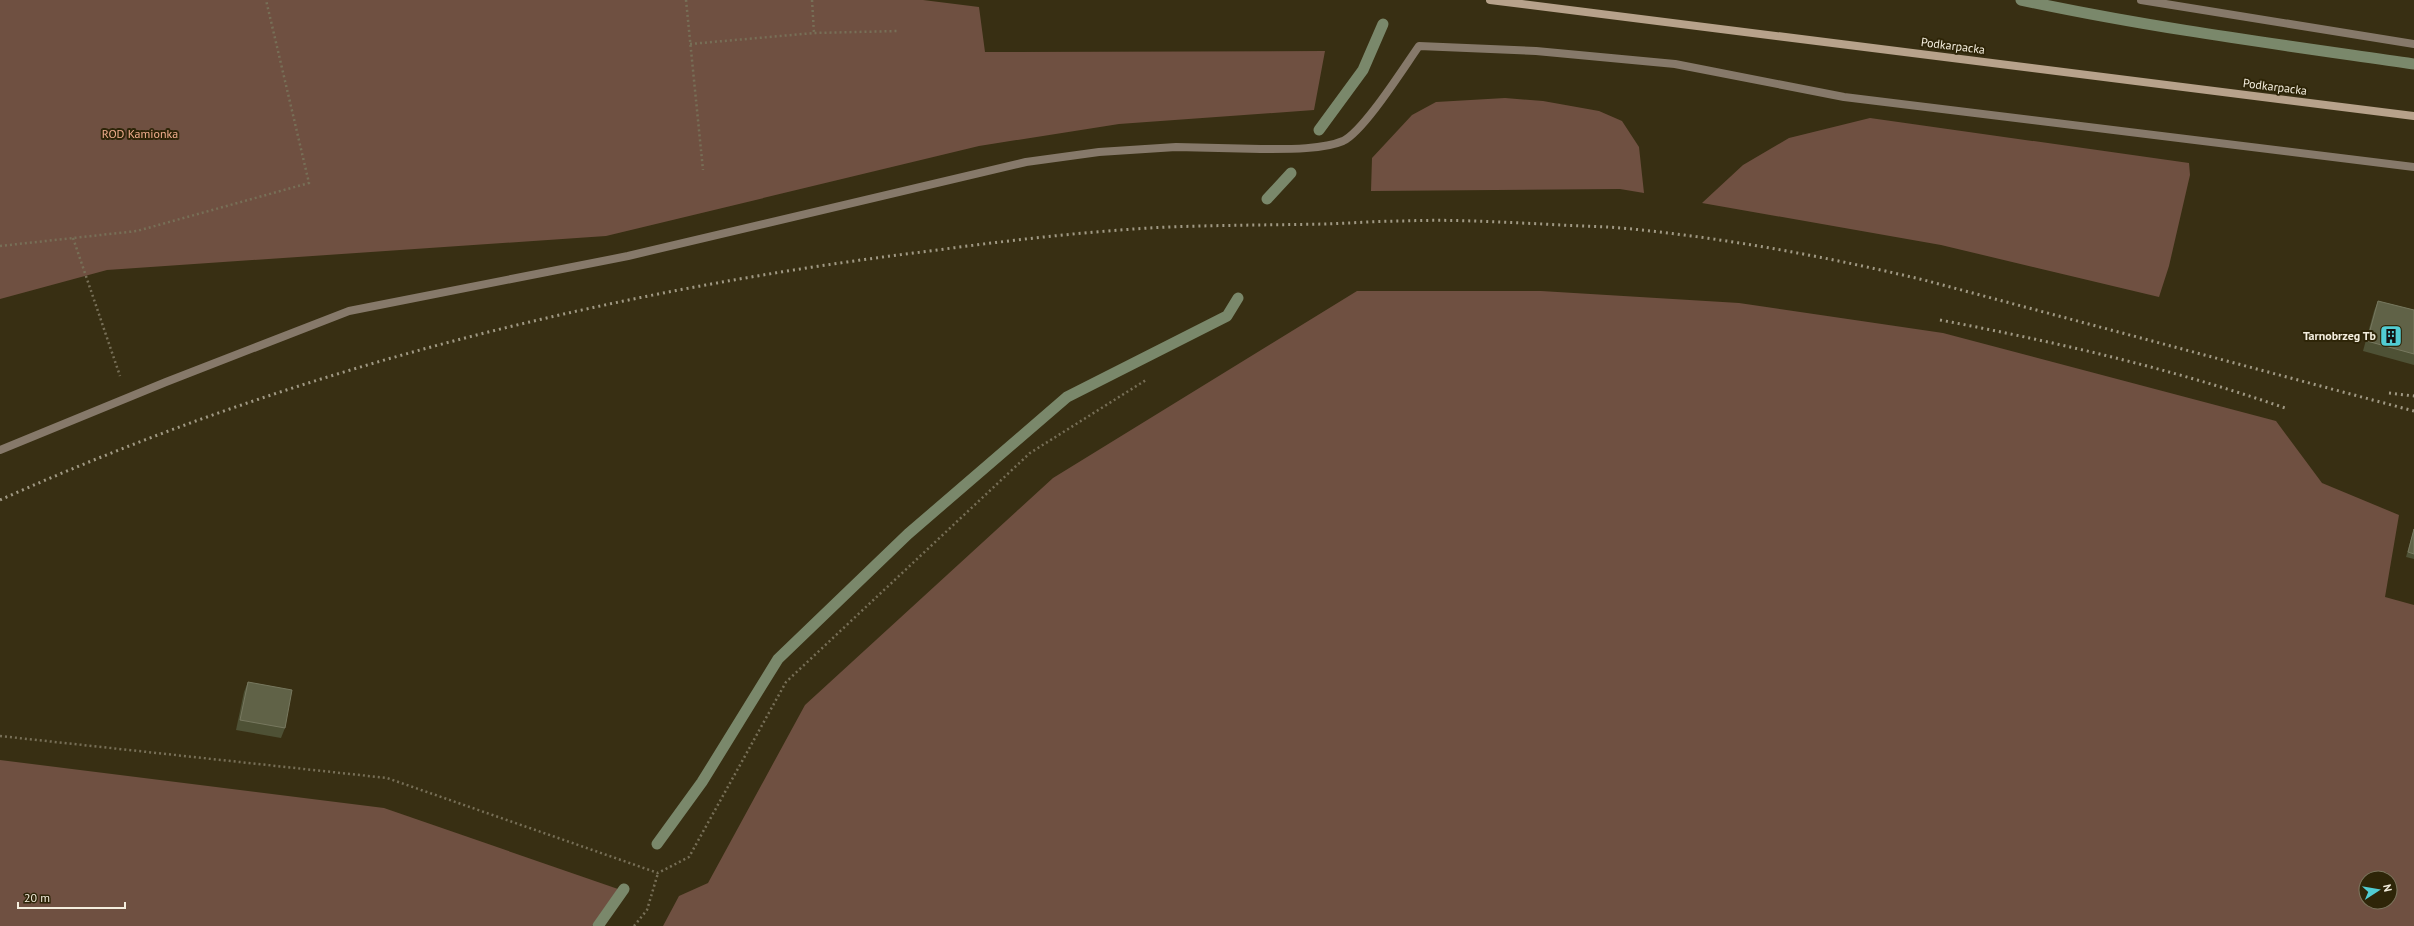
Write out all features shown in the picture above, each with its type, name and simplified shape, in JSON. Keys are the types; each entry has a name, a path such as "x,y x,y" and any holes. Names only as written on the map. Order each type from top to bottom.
{"main road":[{"name":"Podkarpacka","path":"1490,0 2414,116"}],"street":[{"path":"2141,0 2414,44"},
{"path":"0,450 349,311 628,256 1026,162 1098,152 1176,147 1261,149 1305,148 1343,141 1360,126 1419,46 1536,51 1675,64 1844,97 2414,167"}],"path":[{"path":"0,246 136,231 309,184 266,0"},
{"path":"686,0 703,170"},
{"path":"812,0 814,33"},
{"path":"690,44 814,33 898,31"},
{"path":"73,238 128,398"},
{"path":"634,926 646,910 658,873 689,857 786,682 1030,453 1146,380"},
{"path":"0,736 387,778 658,873"}],"green space":[{"name":"ROD Kamionka","path":"0,0 923,0 979,7 985,52 1325,51 1314,110 1119,124 979,146 606,236 107,270 0,299"},
{"path":"1505,98 1543,101 1599,111 1622,121 1639,147 1644,193 1620,189 1371,191 1372,158 1412,115 1436,102"},
{"path":"1870,118 2189,163 2190,175 2169,266 2159,297 1941,245 1702,203 1743,165 1789,138"},
{"path":"1357,291 1541,291 1739,303 1943,333 2276,421 2322,483 2399,515 2385,597 2414,605 2414,926 663,926 679,896 708,883 805,705 1053,478"},
{"path":"0,760 384,808 618,889 592,926 0,926"}],"building":[{"name":"Tarnobrzeg Tb","path":"2378,301 2414,310 2414,354 2367,341"},
{"path":"2414,529 2414,554 2408,552"},
{"path":"248,682 292,690 285,728 240,720"}],"waterway":[{"path":"2021,0 2168,28 2414,64"},
{"path":"1319,130 1363,70 1383,24"},
{"path":"1267,199 1291,173"},
{"path":"657,844 702,782 778,659 908,534 1067,397 1227,316 1238,298"},
{"path":"598,926 624,889"}],"railway":[{"path":"0,500 110,453 223,411 336,374 452,342 568,313 685,289 803,268 1014,240 1106,231 1168,227 1326,224 1422,220 1610,227 1743,243 1816,256 1924,280 2414,411"},
{"path":"1940,320 2071,347 2200,381 2285,408"},
{"path":"2389,393 2414,396"}],"place":[{"name":"Tarnobrzeg Tb","path":"2391,336"}]}
